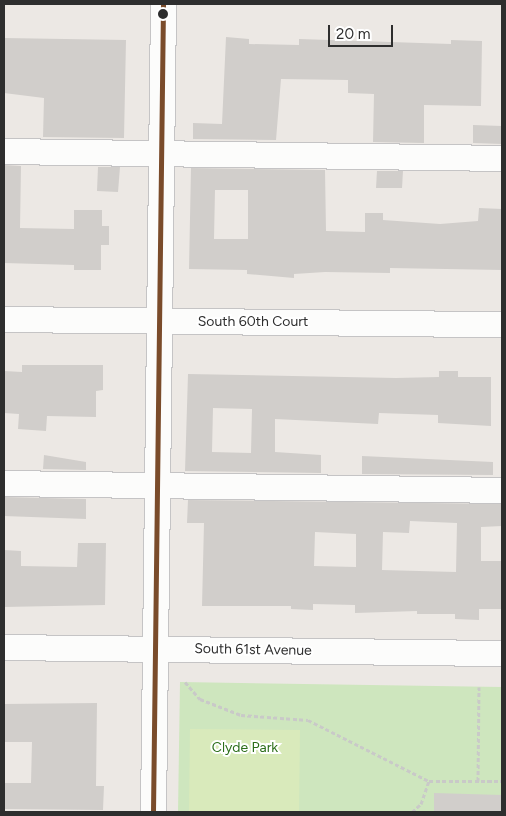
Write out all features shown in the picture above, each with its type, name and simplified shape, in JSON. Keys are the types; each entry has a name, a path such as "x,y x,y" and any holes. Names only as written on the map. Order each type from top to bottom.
{"street":[{"path":"153,812 163,4"},
{"path":"4,151 502,158"},
{"name":"South 60th Court","path":"4,319 502,324"},
{"path":"4,483 502,490"},
{"name":"South 61st Avenue","path":"4,647 502,653"}],"path":[{"path":"185,682 200,699 241,715 308,720 429,781 502,781"},
{"path":"478,780 479,687"},
{"path":"412,812 421,804 429,781"}],"green space":[{"name":"Clyde Park","path":"180,682 502,687 502,812 178,812"},
{"path":"190,729 300,730 299,812 189,812"}],"building":[{"path":"226,37 249,39 249,44 299,45 299,39 451,44 451,40 482,41 481,106 424,105 424,143 373,142 374,94 348,93 348,80 281,79 276,140 193,139 193,123 222,124"},
{"path":"4,38 126,40 124,138 43,137 44,98 4,93"},
{"path":"473,125 502,126 502,144 473,143"},
{"path":"4,165 21,166 20,228 74,229 74,210 102,210 102,226 109,226 109,245 101,245 101,270 74,270 74,265 4,263"},
{"path":"98,167 120,167 118,192 97,191"},
{"path":"191,168 325,170 326,231 365,232 365,213 383,213 383,220 440,224 478,221 479,208 502,209 502,270 390,268 390,273 325,272 294,274 294,278 247,274 247,270 189,269","holes":["215,190 248,190 248,239 214,239"]},
{"path":"377,171 403,171 402,188 376,188"},
{"path":"22,365 103,365 103,390 96,391 96,417 47,416 46,431 18,429 19,414 4,413 4,371 22,372"},
{"path":"439,371 458,371 458,377 491,377 491,426 438,423 438,415 379,413 378,424 275,419 275,452 321,455 321,473 185,471 188,374 396,378 439,377","holes":["213,408 252,409 251,453 212,452"]},
{"path":"44,455 86,462 86,470 43,469"},
{"path":"362,456 493,462 493,475 362,474"},
{"path":"4,497 86,499 86,519 4,516"},
{"path":"188,500 502,504 502,526 481,527 481,561 502,561 502,609 479,609 479,620 455,619 455,614 417,614 417,611 355,613 355,605 313,604 313,610 291,609 291,606 202,606 204,523 187,523","holes":["410,521 457,523 456,572 382,570 383,532 409,533","315,532 356,534 356,567 314,566"]},
{"path":"78,543 106,543 105,605 4,607 4,550 21,551 21,566 77,567"},
{"path":"97,703 96,786 104,786 103,810 4,809 4,783 31,783 32,742 4,742 4,704"},
{"path":"434,793 502,795 502,812 434,812"}],"transit line":[{"path":"153,812 163,4"}]}
